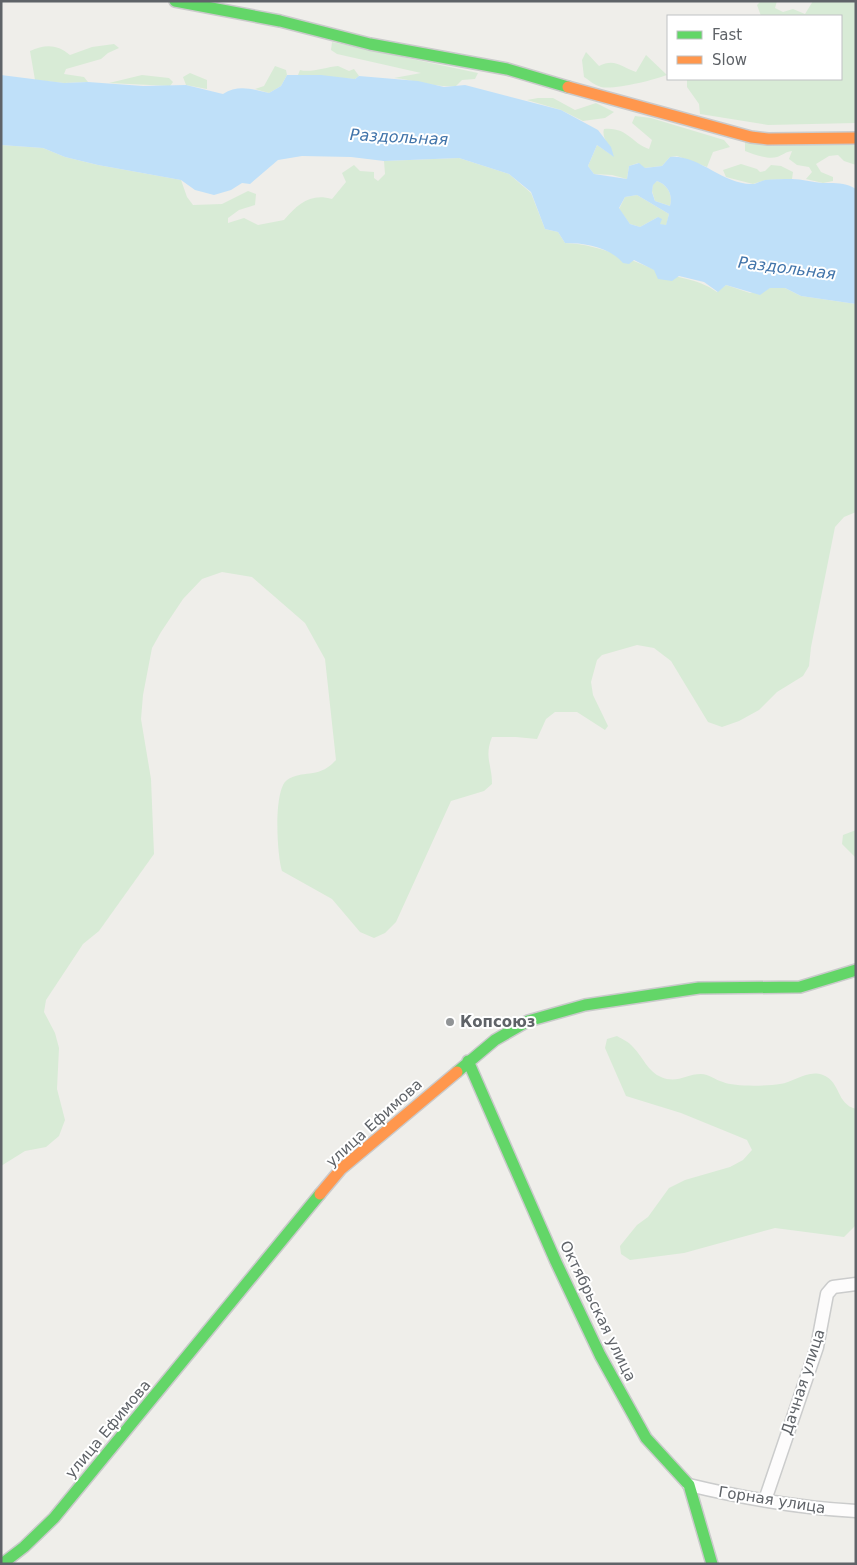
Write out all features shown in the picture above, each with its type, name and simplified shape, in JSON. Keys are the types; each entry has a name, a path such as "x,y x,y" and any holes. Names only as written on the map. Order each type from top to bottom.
{"street":[{"path":"175,1 280,21 370,44 507,69 751,137 768,139 856,138"},
{"name":"улица Ефимова","path":"2,1564 24,1547 54,1518 341,1169 495,1040 528,1022 585,1005 699,988 800,988 856,970"},
{"name":"Октябрьская улица","path":"468,1061 556,1262 600,1355 646,1438 689,1485 712,1564"},
{"name":"Дачная улица","path":"766,1500 817,1347 827,1294 833,1286 856,1284"},
{"name":"Горная улица","path":"689,1485 741,1497 807,1507 856,1511"}],"green space":[{"path":"761,1 777,1 775,8 783,12 793,9 805,14 813,1 856,1 856,123 768,125 700,114 699,104 687,87 687,80 842,80 842,15 761,15 757,5"},
{"path":"332,42 478,73 475,79 462,80 456,86 441,86 394,78 421,73 337,54 331,50"},
{"path":"114,44 119,48 101,59 66,69 64,74 84,77 88,82 64,83 35,80 30,51 51,46 70,55 92,47"},
{"path":"586,52 599,66 614,63 636,72 646,55 667,75 624,86 601,87 584,77 582,60"},
{"path":"275,66 286,70 287,75 281,86 269,93 255,89 264,86"},
{"path":"338,66 349,71 354,69 359,76 355,79 298,75 300,70"},
{"path":"190,73 207,80 207,89 186,85 183,77"},
{"path":"142,75 169,78 173,82 170,86 109,83"},
{"path":"553,98 575,110 596,103 614,112 605,118 583,121 561,110 527,100"},
{"path":"635,116 651,118 724,140 730,147 713,152 707,167 677,156 670,157 662,166 644,168 638,163 629,166 627,179 612,175 594,174 588,166 597,145 613,156 604,136 604,129 619,130 649,149 652,140 632,123"},
{"path":"745,142 856,144 856,165 844,161 838,155 829,156 816,164 821,172 833,177 833,181 823,183 806,179 812,172 809,167 797,165 789,159 792,151 773,158 765,157 745,151"},
{"path":"1,145 43,148 65,157 98,165 181,180 187,197 193,205 222,204 248,191 256,194 255,205 239,210 228,218 228,223 244,218 258,225 284,220 305,201 317,198 332,199 346,182 342,173 354,165 360,171 374,172 374,178 378,181 385,174 384,161 459,158 509,174 531,193 545,229 558,232 565,243 588,246 610,252 661,272 701,283 717,292 726,285 750,293 770,288 785,288 801,296 856,304 856,512 844,517 835,527 811,647 809,666 803,676 777,692 759,710 739,721 722,727 708,722 671,661 654,648 637,645 602,655 597,660 591,682 593,695 608,726 605,730 577,712 555,712 546,719 537,739 492,737 488,755 492,784 484,791 451,801 396,922 385,933 374,938 360,932 332,899 282,871 280,863 277,824 283,786 287,780 293,777 323,770 336,760 325,659 305,623 252,577 222,572 202,579 183,599 152,648 143,695 141,719 151,779 154,854 99,931 83,944 46,1000 44,1012 55,1033 59,1048 57,1089 65,1120 59,1136 46,1147 25,1151 1,1166"},
{"path":"741,164 757,169 760,172 765,171 771,165 781,166 793,172 792,179 766,180 753,184 726,177 723,170"},
{"path":"657,181 669,191 671,198 670,206 655,201 652,191 653,184"},
{"path":"637,195 669,214 666,226 660,224 658,217 640,227 630,224 619,209 625,197"},
{"path":"856,830 856,858 842,844 843,835"},
{"path":"617,1036 637,1051 656,1075 667,1079 701,1074 728,1084 751,1086 780,1084 812,1074 823,1075 829,1078 845,1103 856,1109 856,1225 844,1237 775,1228 684,1253 630,1260 621,1254 620,1246 637,1225 648,1217 669,1188 685,1180 730,1167 743,1160 752,1150 747,1140 681,1113 626,1096 605,1048 607,1039"}],"water":[{"name":"Раздольная","path":"1,75 64,83 88,82 143,86 186,85 223,94 240,88 269,93 281,86 287,75 321,75 355,79 359,76 418,81 444,87 465,85 561,110 598,130 611,147 614,157 597,145 588,166 594,174 627,179 629,166 639,163 645,168 662,166 670,157 681,157 722,176 743,183 754,184 764,180 796,179 844,184 856,189 856,304 801,296 785,288 770,288 760,295 726,285 718,292 704,282 679,276 672,281 658,279 654,270 634,260 629,264 623,263 611,253 597,247 565,243 558,232 545,229 531,192 509,174 459,158 384,161 351,157 302,156 278,160 250,184 242,183 231,190 214,195 195,190 181,180 98,165 65,157 43,148 1,145","holes":["657,181 669,191 671,198 670,206 655,201 652,192 653,185","637,195 669,214 666,225 660,224 662,219 658,217 640,227 630,224 619,208 625,197"]}],"traffic: fast":[{"path":"175,1 280,21 370,44 507,69 568,87"},
{"path":"457,1072 495,1040 528,1021 585,1005 699,988 800,987 856,970"},
{"path":"468,1061 556,1262 600,1355 646,1438 689,1485 712,1564"},
{"path":"2,1564 24,1547 54,1518 320,1194"}],"traffic: slow":[{"path":"568,87 751,137 768,139 856,138"},
{"path":"320,1194 341,1169 457,1072"}],"place":[{"name":"Копсоюз","path":"450,1022"}]}
